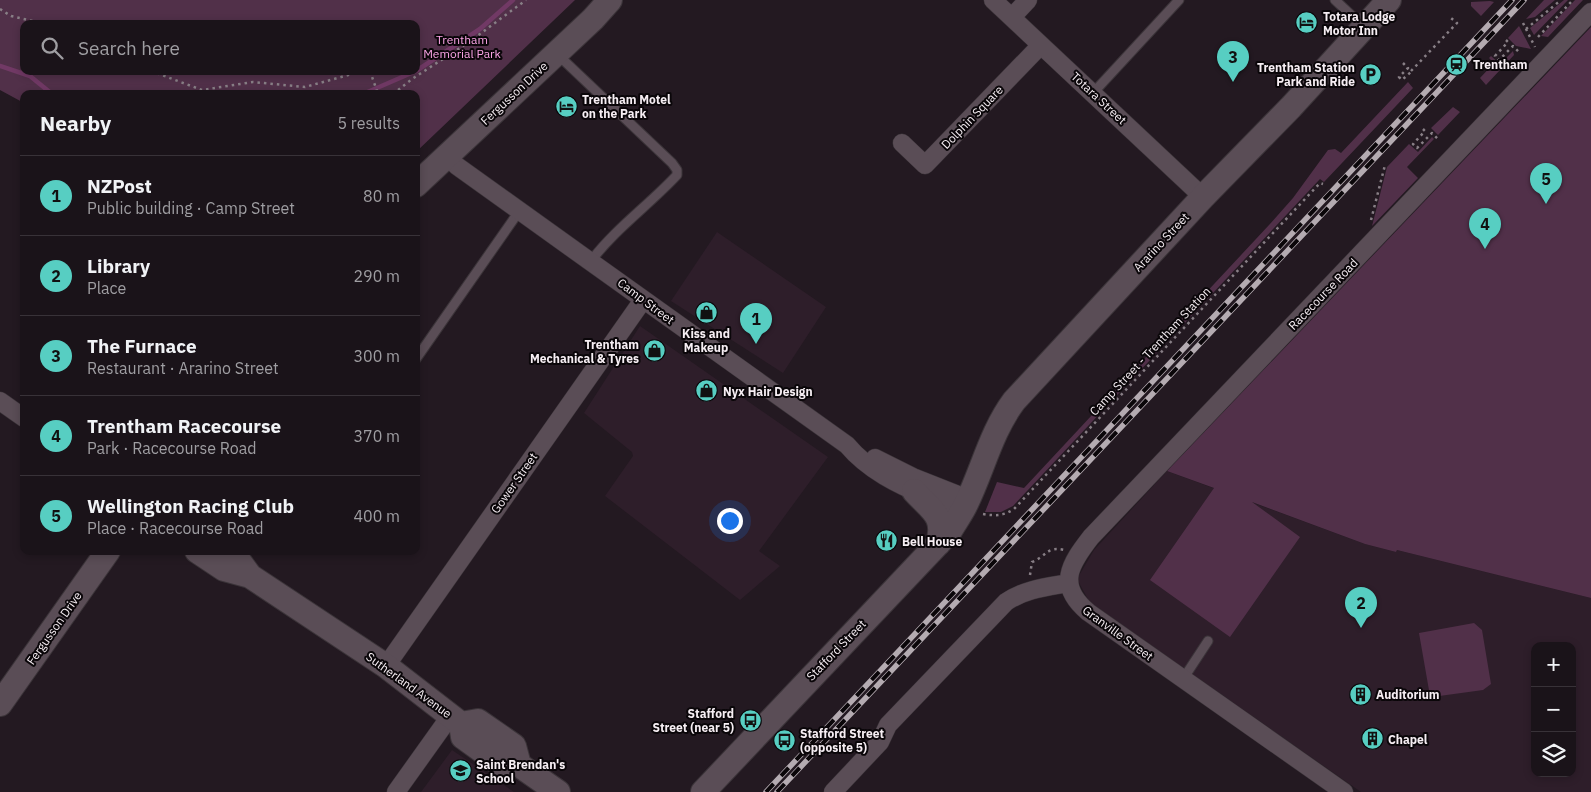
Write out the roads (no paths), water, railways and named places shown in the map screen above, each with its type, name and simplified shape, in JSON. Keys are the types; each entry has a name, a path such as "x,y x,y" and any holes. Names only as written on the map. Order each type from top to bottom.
{"street":[{"name":"Fergusson Drive","path":"420,181 593,19 610,0"},
{"name":"Totara Street","path":"993,0 1203,197"},
{"path":"1012,17 1028,0"},
{"name":"Ararino Street","path":"968,507 994,434 1014,400 1203,197 1291,107 1389,0"},
{"name":"Racecourse Road","path":"1070,583 1072,563 1091,537 1591,12"},
{"name":"Dolphin Square","path":"902,143 925,165 1041,45"},
{"name":"Camp Street","path":"447,156 457,166 846,445 854,454 889,479 950,505 968,507"},
{"name":"Gower Street","path":"386,666 643,300"},
{"path":"0,401 20,415"},
{"name":"Camp Street","path":"846,445 859,449 913,477 956,494 968,507"},
{"path":"914,491 938,516 940,526 938,544"},
{"name":"Stafford Street","path":"704,792 938,544 968,507"},
{"name":"Fergusson Drive","path":"0,704 105,555"},
{"name":"Sutherland Avenue","path":"203,555 224,569 250,576 386,666 456,719 478,721 514,746 519,765 545,789"},
{"name":"Sutherland Avenue","path":"235,555 250,576"},
{"path":"833,792 880,742 888,725 1006,602 1026,591 1070,583"},
{"name":"Granville Street","path":"1070,583 1073,595 1084,609 1344,792"},
{"path":"396,792 456,719"}],"lane":[{"path":"1094,93 1179,0"},
{"path":"1335,0 1364,27"},
{"path":"556,54 672,163 677,170 677,175 662,192 603,246 591,261"},
{"path":"420,354 520,210"},
{"path":"1183,679 1208,641"}],"waterway":[{"path":"420,68 480,29 513,0"},
{"path":"0,66 20,73"},
{"path":"27,75 47,90"},
{"path":"372,90 407,75"}],"railway":[{"path":"766,792 1512,0"},
{"path":"777,792 1524,0"}],"place":[{"name":"Totara Lodge Motor Inn","path":"1307,23"},
{"name":"Trentham","path":"1457,64"},
{"name":"Trentham Station Park and Ride","path":"1371,74"},
{"name":"The Furnace","path":"1233,82"},
{"name":"Trentham Motel on the Park","path":"566,106"},
{"name":"Wellington Racing Club","path":"1546,204"},
{"name":"Trentham Racecourse","path":"1485,249"},
{"name":"Kiss and Makeup","path":"706,312"},
{"name":"NZPost","path":"756,344"},
{"name":"Trentham Mechanical & Tyres","path":"655,351"},
{"name":"Nyx Hair Design","path":"707,391"},
{"name":"Bell House","path":"886,541"},
{"name":"Library","path":"1361,628"},
{"name":"Auditorium","path":"1360,694"},
{"name":"Stafford Street (near 5)","path":"750,720"},
{"name":"Chapel","path":"1372,739"},
{"name":"Stafford Street (opposite 5)","path":"784,740"},
{"name":"Saint Brendan's School","path":"460,771"}],"park label":[{"name":"Trentham Memorial Park","path":"462,46"}]}
